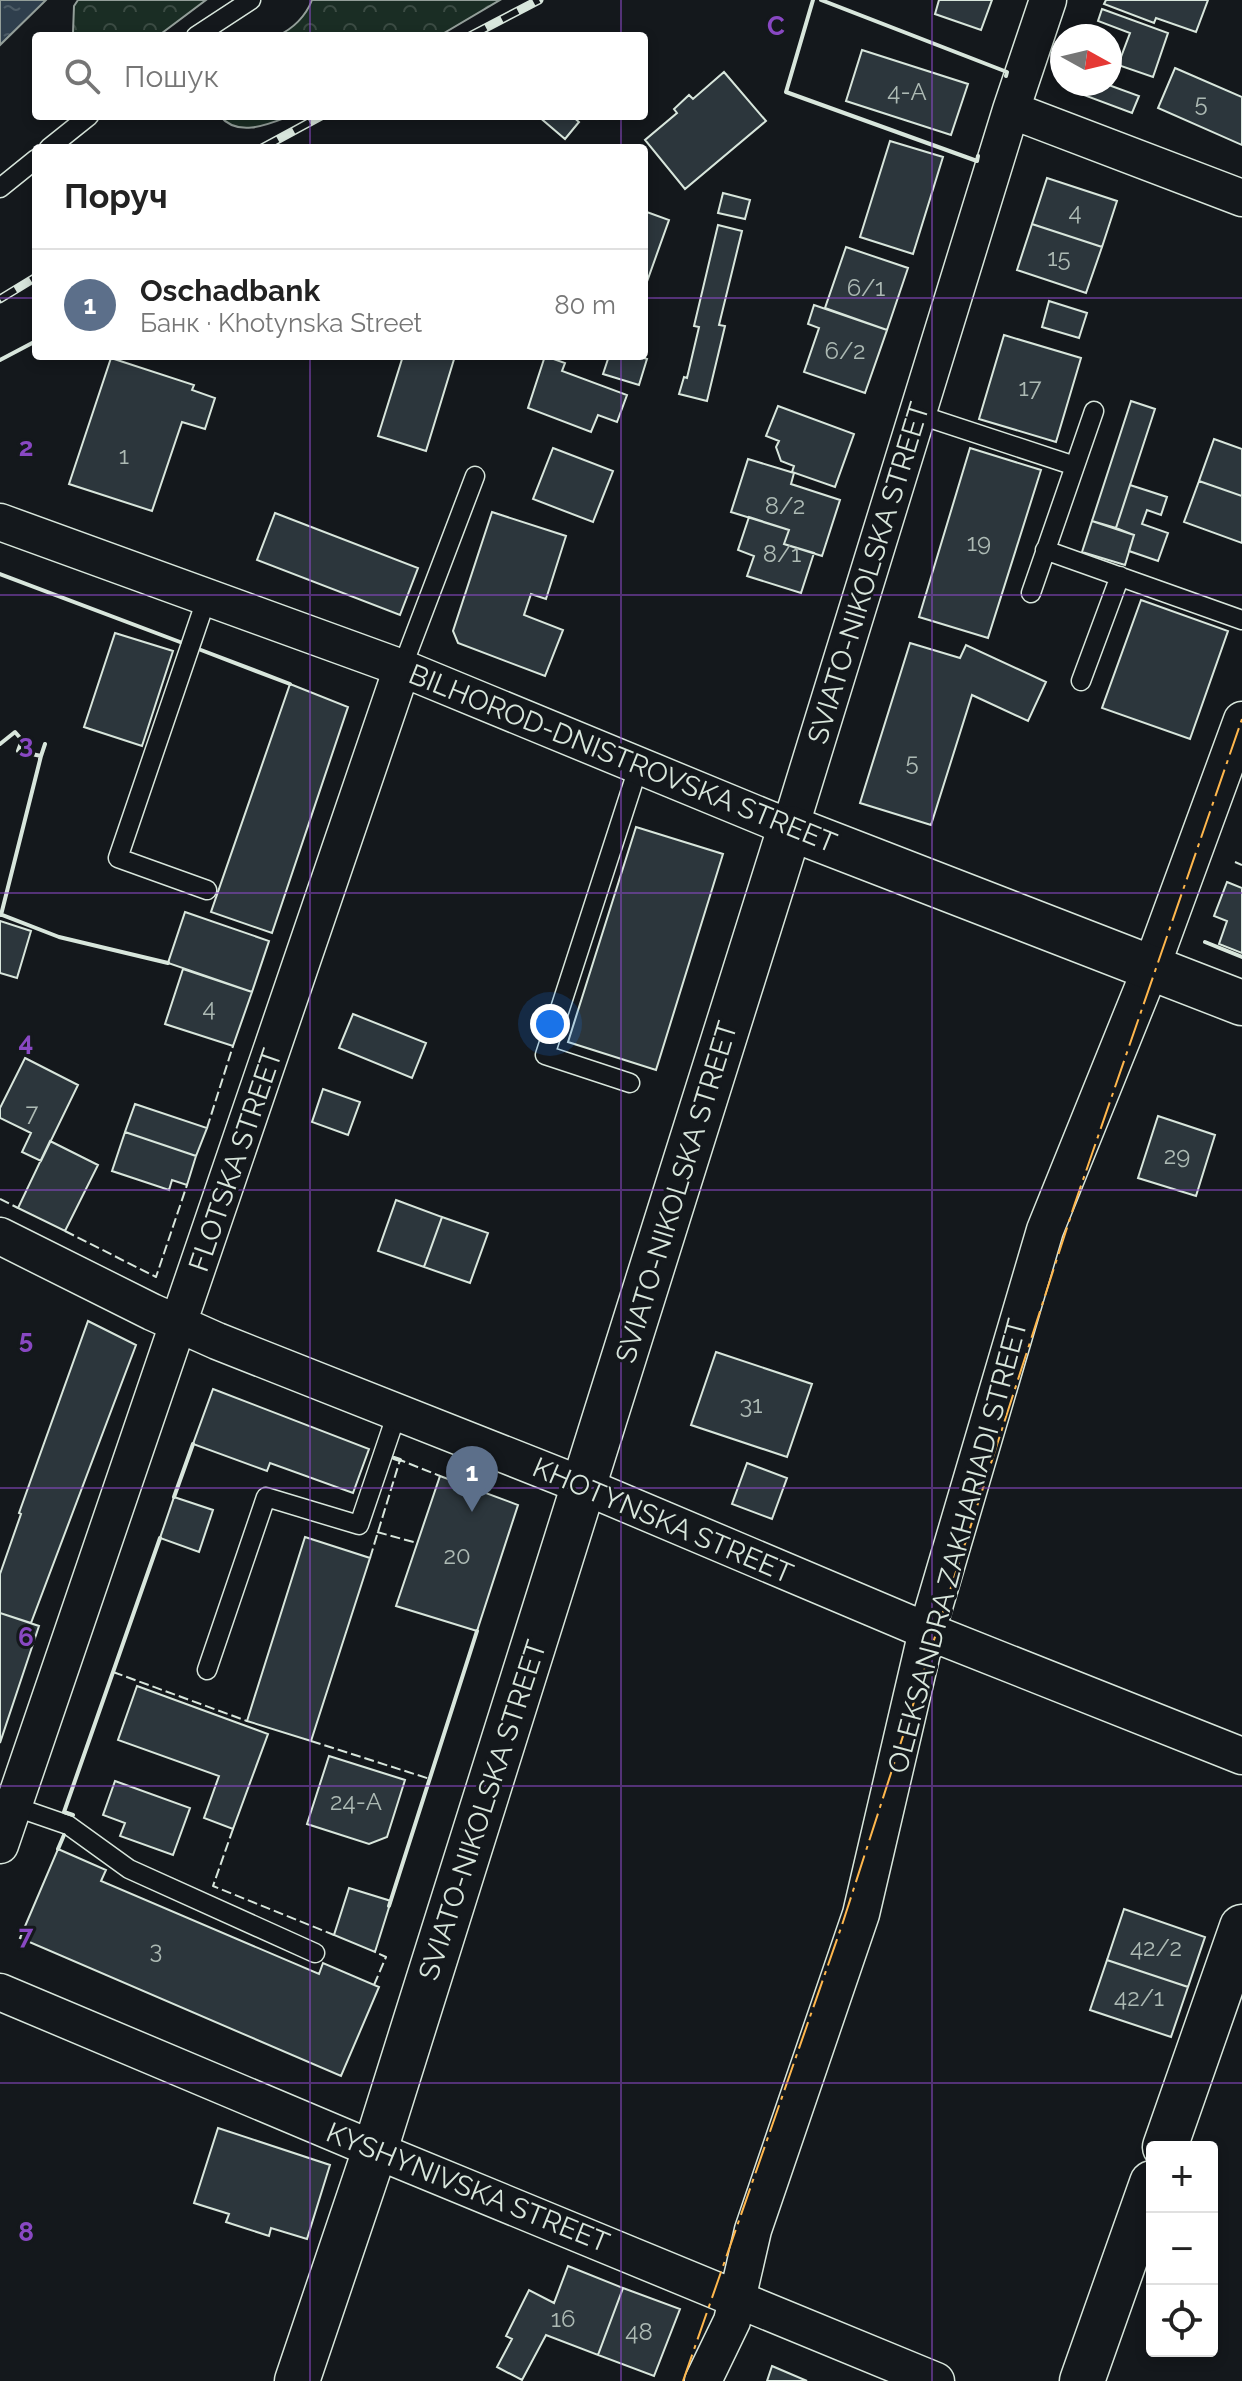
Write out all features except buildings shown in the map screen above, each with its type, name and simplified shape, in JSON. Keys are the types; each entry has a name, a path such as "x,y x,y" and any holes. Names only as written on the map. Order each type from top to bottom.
{"main road":[{"name":"BILHOROD-DNISTROVSKA STREET","path":"790,828 1242,1003"},
{"name":"SVIATO-NIKOLSKA STREET","path":"297,2381 375,2150 790,828"},
{"path":"1167,2141 1242,1927"},
{"path":"1082,2381 1146,2200"}],"street":[{"name":"SVIATO-NIKOLSKA STREET","path":"790,828 1011,110 1048,0"},
{"path":"1011,110 1242,198"},
{"name":"BILHOROD-DNISTROVSKA STREET","path":"0,522 402,668 790,828"},
{"name":"FLOTSKA STREET","path":"0,1845 402,668"},
{"name":"OLEKSANDRA ZAKHARIADI STREET","path":"703,2381 732,2321 753,2230 861,1914 927,1631 1045,1230 1151,968 1242,720"},
{"name":"KHOTYNSKA STREET","path":"0,1236 179,1324 584,1486 927,1631 1242,1756"},
{"name":"KYSHYNIVSKA STREET","path":"0,1992 936,2381"}],"lane":[{"path":"202,32 251,0"},
{"path":"54,144 84,120"},
{"path":"0,188 32,162"},
{"path":"1031,593 1094,411"},
{"path":"917,414 1075,466"},
{"name":"FLOTSKA STREET","path":"402,668 475,476"},
{"path":"1045,550 1242,620"},
{"path":"1081,681 1120,576"},
{"path":"207,597 118,858 207,890"},
{"path":"630,1083 545,1055 639,765"},
{"path":"207,1670 266,1497 359,1525 397,1413"},
{"path":"13,1806 68,1825 129,1869 315,1953"}],"green space":[{"path":"78,0 206,0 163,32 73,32 74,6"},
{"path":"312,0 500,0 446,32 284,32 306,11"},
{"path":"224,120 278,120 245,128"}],"water":[{"path":"0,0 46,0 0,45"}],"railway":[{"path":"478,32 539,0"},
{"path":"269,144 314,120"},
{"path":"0,299 32,279"}],"fence":[{"path":"1235,862 1242,865"},
{"path":"207,1128 233,1046"},
{"path":"65,1231 156,1277 187,1185"},
{"path":"0,1199 18,1208"},
{"path":"370,1558 400,1460 440,1476"},
{"path":"377,1532 417,1543"},
{"path":"113,1672 247,1721"},
{"path":"311,1741 430,1779"},
{"path":"233,1829 213,1886 334,1935"},
{"path":"374,1985 386,1957 375,1952"}],"wall":[{"path":"813,0 786,92 977,161 978,156"},
{"path":"821,0 1007,72 1006,76"},
{"path":"0,360 32,343"},
{"path":"0,574 180,642"},
{"path":"201,650 290,684"},
{"path":"0,744 15,732 22,740 18,751 41,756 1,915"},
{"path":"40,759 45,744"},
{"path":"0,914 59,937 168,963"},
{"path":"1205,942 1242,957"},
{"path":"174,1497 193,1444"},
{"path":"394,1458 400,1460"},
{"path":"73,1815 64,1812 160,1538"},
{"path":"389,1906 477,1631"},
{"path":"58,1849 64,1835"}],"power":[{"path":"683,2381 842,1925 1074,1206 1242,719"}],"place":[{"name":"Oschadbank","path":"472,1512"}]}
